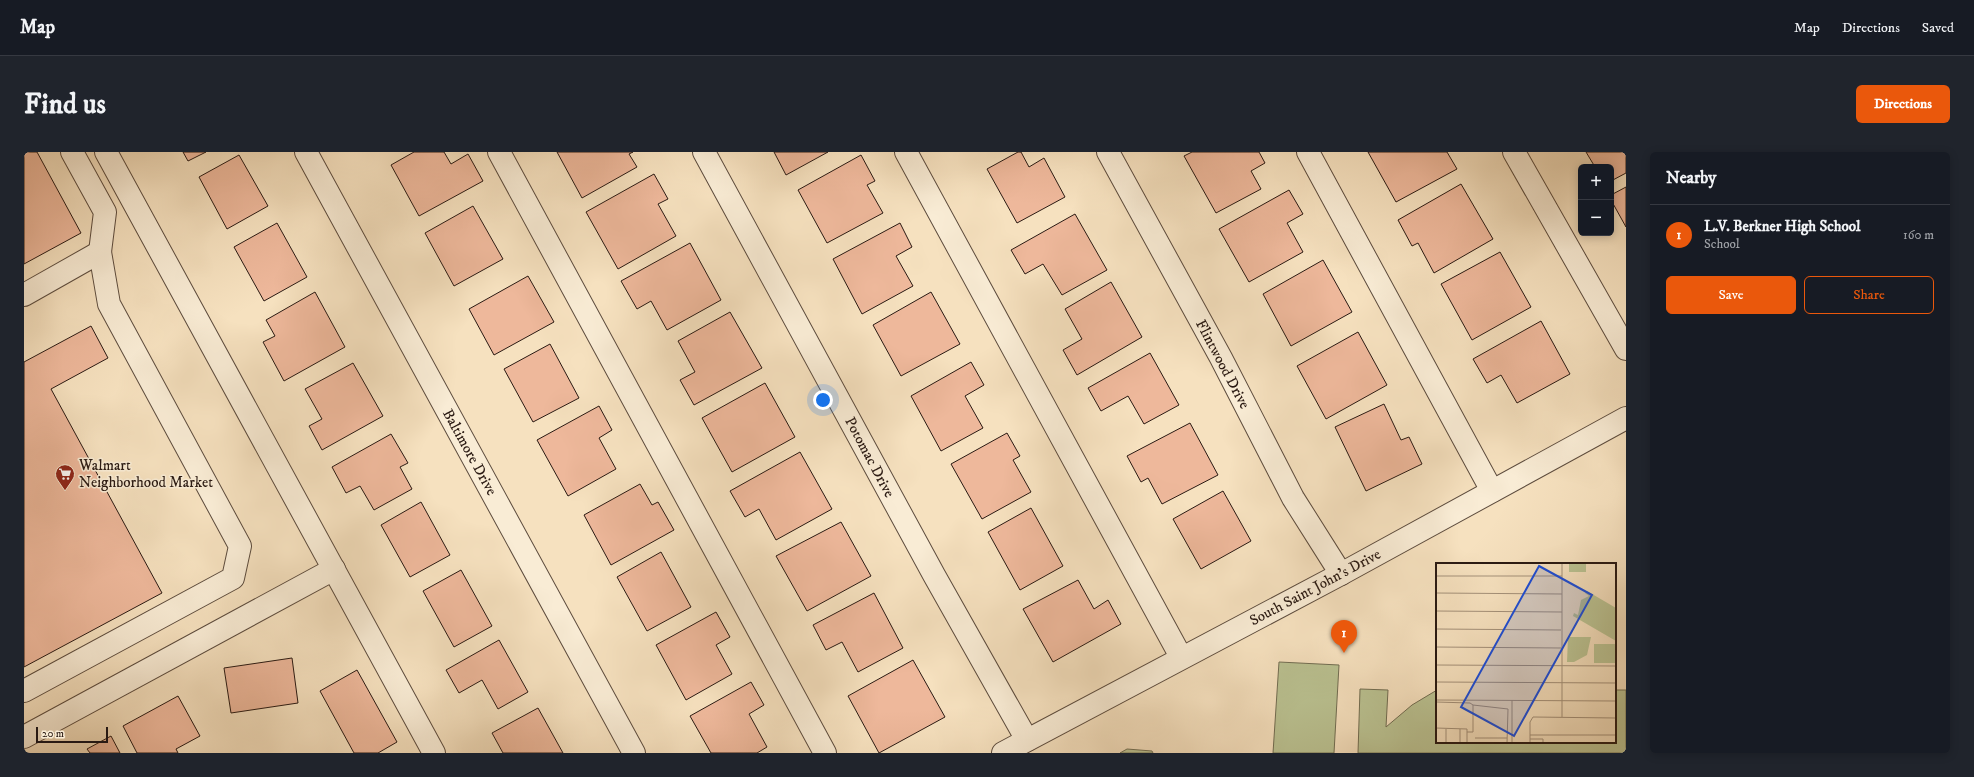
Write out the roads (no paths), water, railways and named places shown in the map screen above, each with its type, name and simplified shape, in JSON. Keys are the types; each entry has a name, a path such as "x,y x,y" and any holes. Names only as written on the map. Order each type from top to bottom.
{"street":[{"path":"24,691 233,578 240,546 109,304 100,252 105,212 72,152"},
{"path":"106,152 434,753"},
{"name":"Baltimore Drive","path":"306,152 634,753"},
{"path":"499,152 825,753"},
{"name":"Potomac Drive","path":"704,152 934,576 1027,740"},
{"path":"906,152 1181,657"},
{"name":"Flintwood Drive","path":"1108,152 1221,358 1293,498 1341,574"},
{"path":"1308,152 1492,491"},
{"path":"1514,152 1626,349"},
{"path":"24,295 100,252"},
{"name":"South Saint John's Drive","path":"1003,753 1181,657 1341,574 1626,418"},
{"path":"24,737 334,569"}],"place":[{"name":"Walmart Neighborhood Market","path":"65,491"},
{"name":"L.V. Berkner High School","path":"1344,653"}]}
